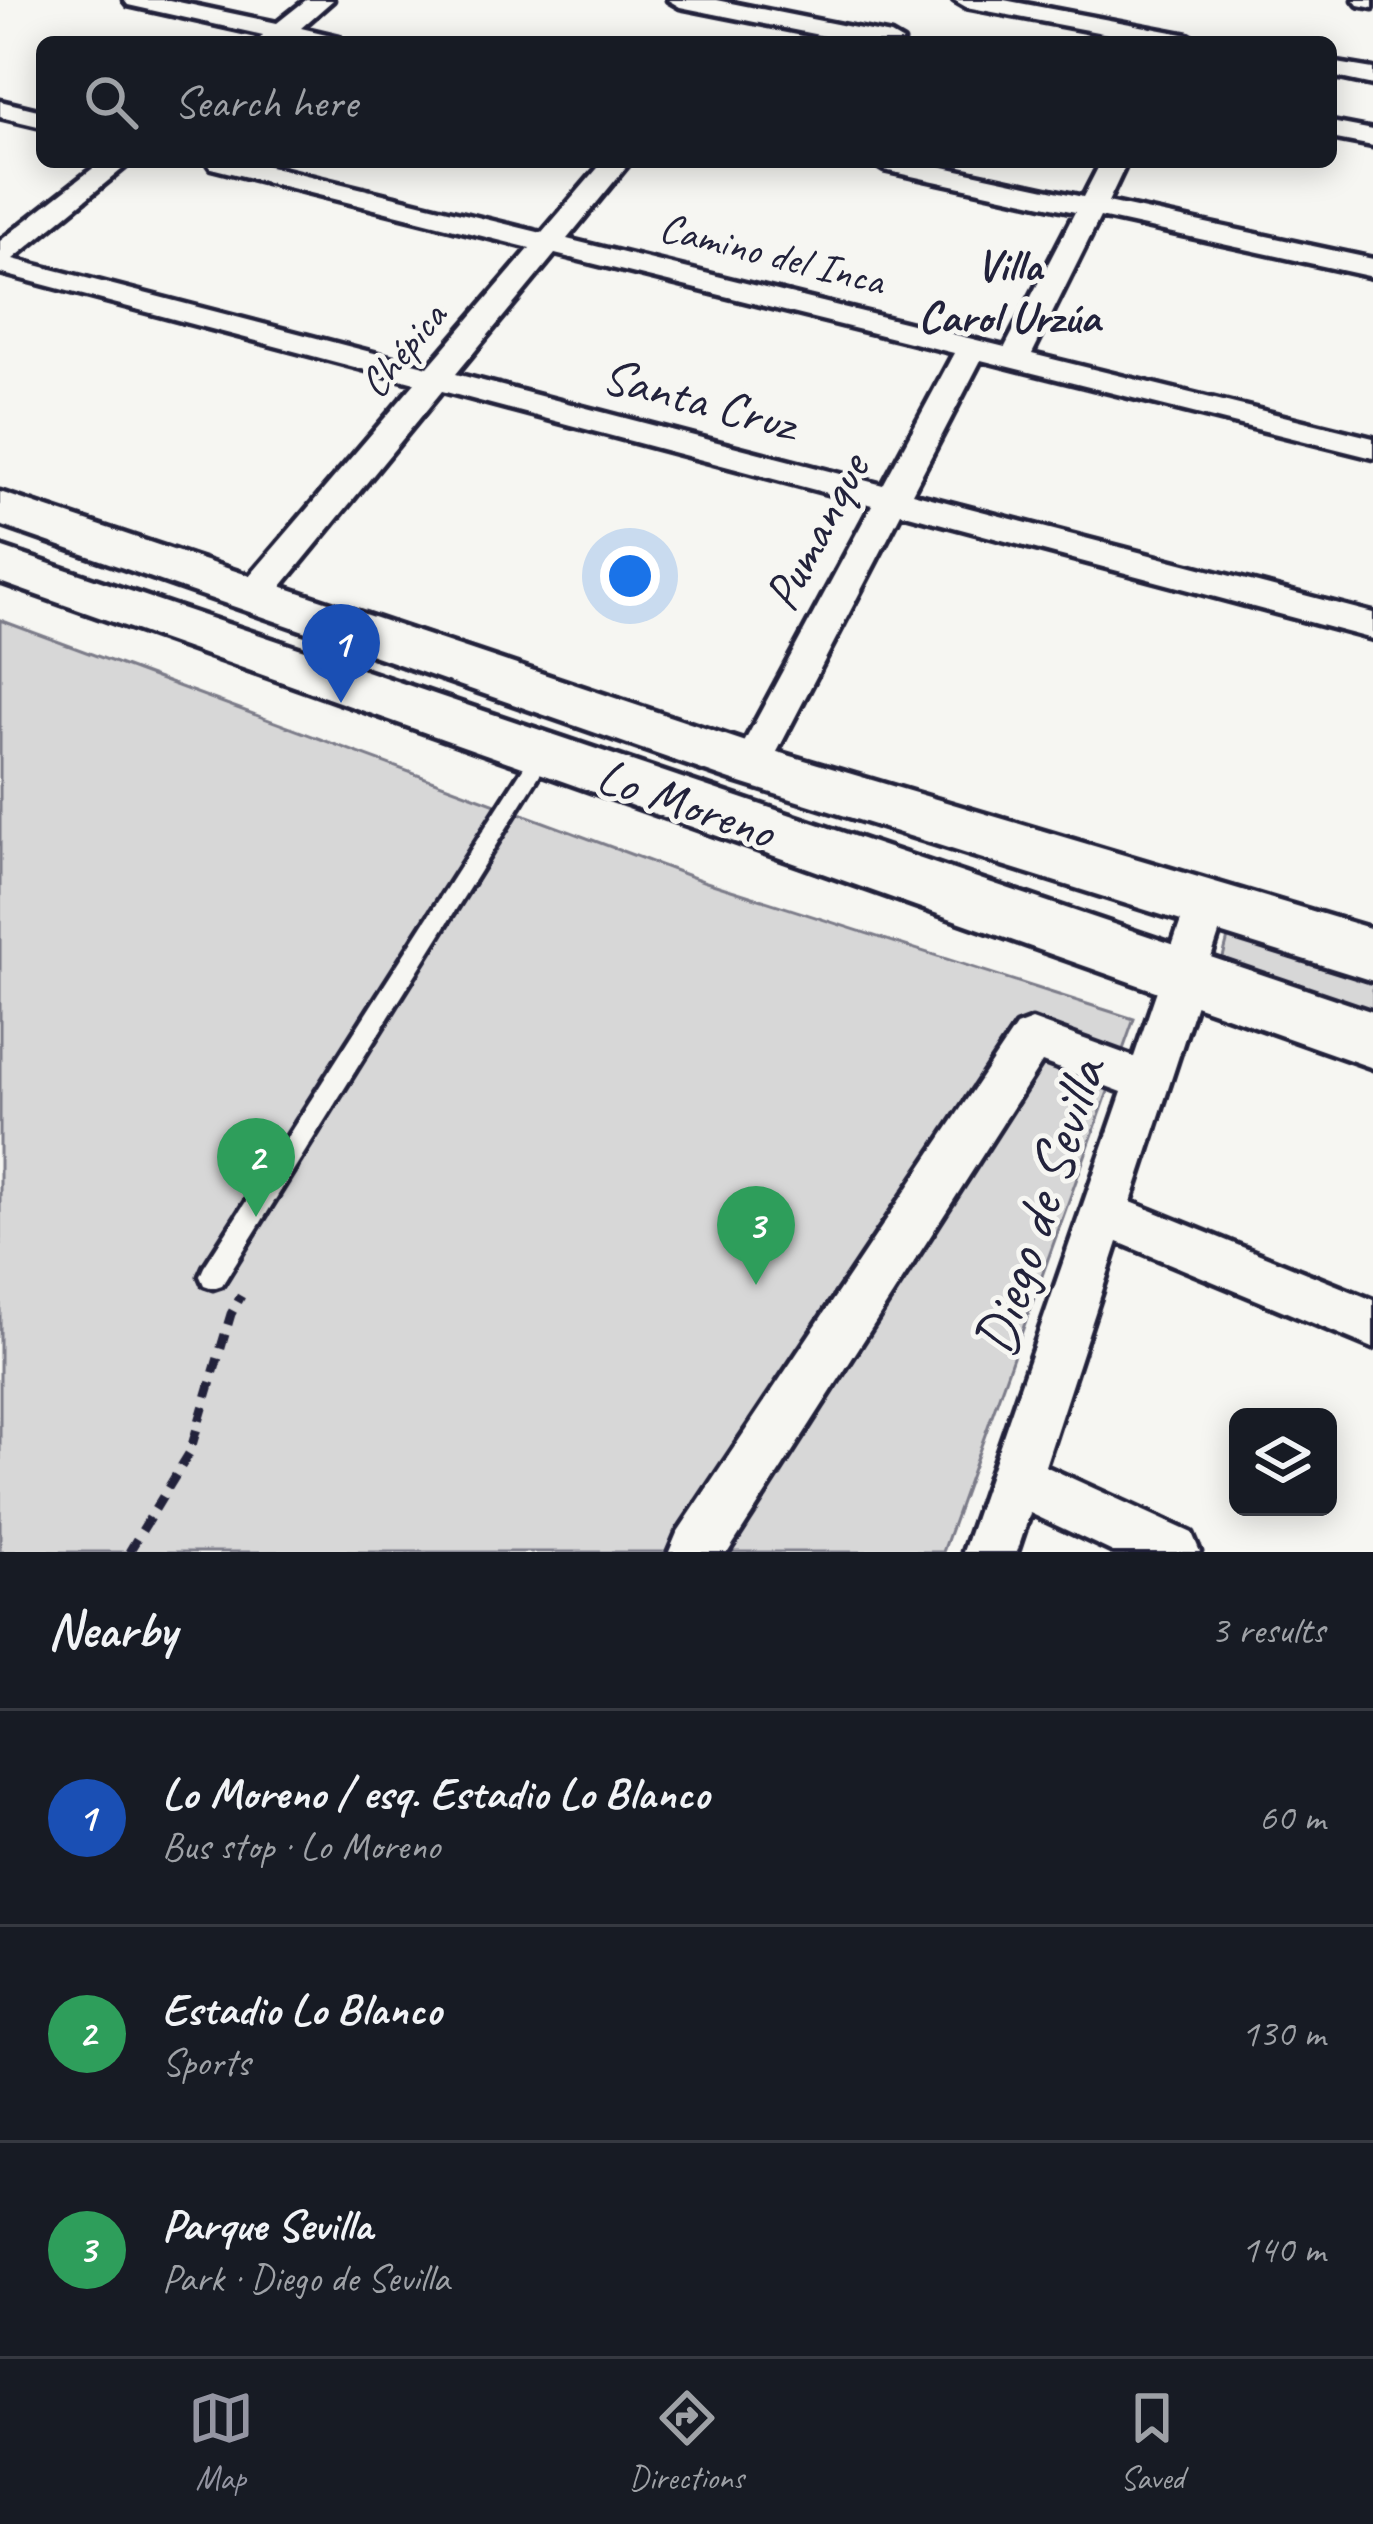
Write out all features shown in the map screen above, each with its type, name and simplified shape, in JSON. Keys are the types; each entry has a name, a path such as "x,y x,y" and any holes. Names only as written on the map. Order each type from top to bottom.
{"street":[{"path":"136,0 271,36"},
{"path":"276,36 321,0"},
{"path":"680,0 860,36"},
{"path":"966,0 1076,10 1167,36"},
{"path":"723,36 743,13"},
{"path":"1337,70 1373,77"},
{"path":"0,109 36,118"},
{"path":"1337,131 1373,138"},
{"path":"0,260 111,168"},
{"name":"Camino del Inca","path":"245,168 1373,448"},
{"name":"Chépica","path":"255,593 612,168"},
{"path":"912,168 1373,268"},
{"path":"1015,358 1111,168"},
{"name":"Santa Cruz","path":"0,260 1373,626"},
{"name":"Pumanque","path":"751,764 972,347"},
{"name":"Lo Moreno","path":"0,508 751,764 1373,956"},
{"name":"Lo Moreno","path":"0,564 1373,1040"},
{"name":"Diego de Sevilla","path":"990,1552 1208,903"},
{"path":"696,1552 1032,1039 1147,1082"},
{"path":"1104,1213 1373,1324"},
{"path":"1015,1479 1173,1552"}],"lane":[{"path":"213,1276 543,753"}],"path":[{"path":"129,1552 190,1452 231,1313 243,1293"}],"shaded area":[{"path":"0,620 703,881 1134,1019 943,1552 0,1552"},
{"path":"1230,930 1373,976 1373,1020 1220,969"}],"place":[{"name":"Lo Moreno / esq. Estadio Lo Blanco","path":"341,703"},
{"name":"Estadio Lo Blanco","path":"256,1217"},
{"name":"Parque Sevilla","path":"756,1285"}],"district":[{"name":"Villa Carol Urzúa","path":"1009,291"}]}
